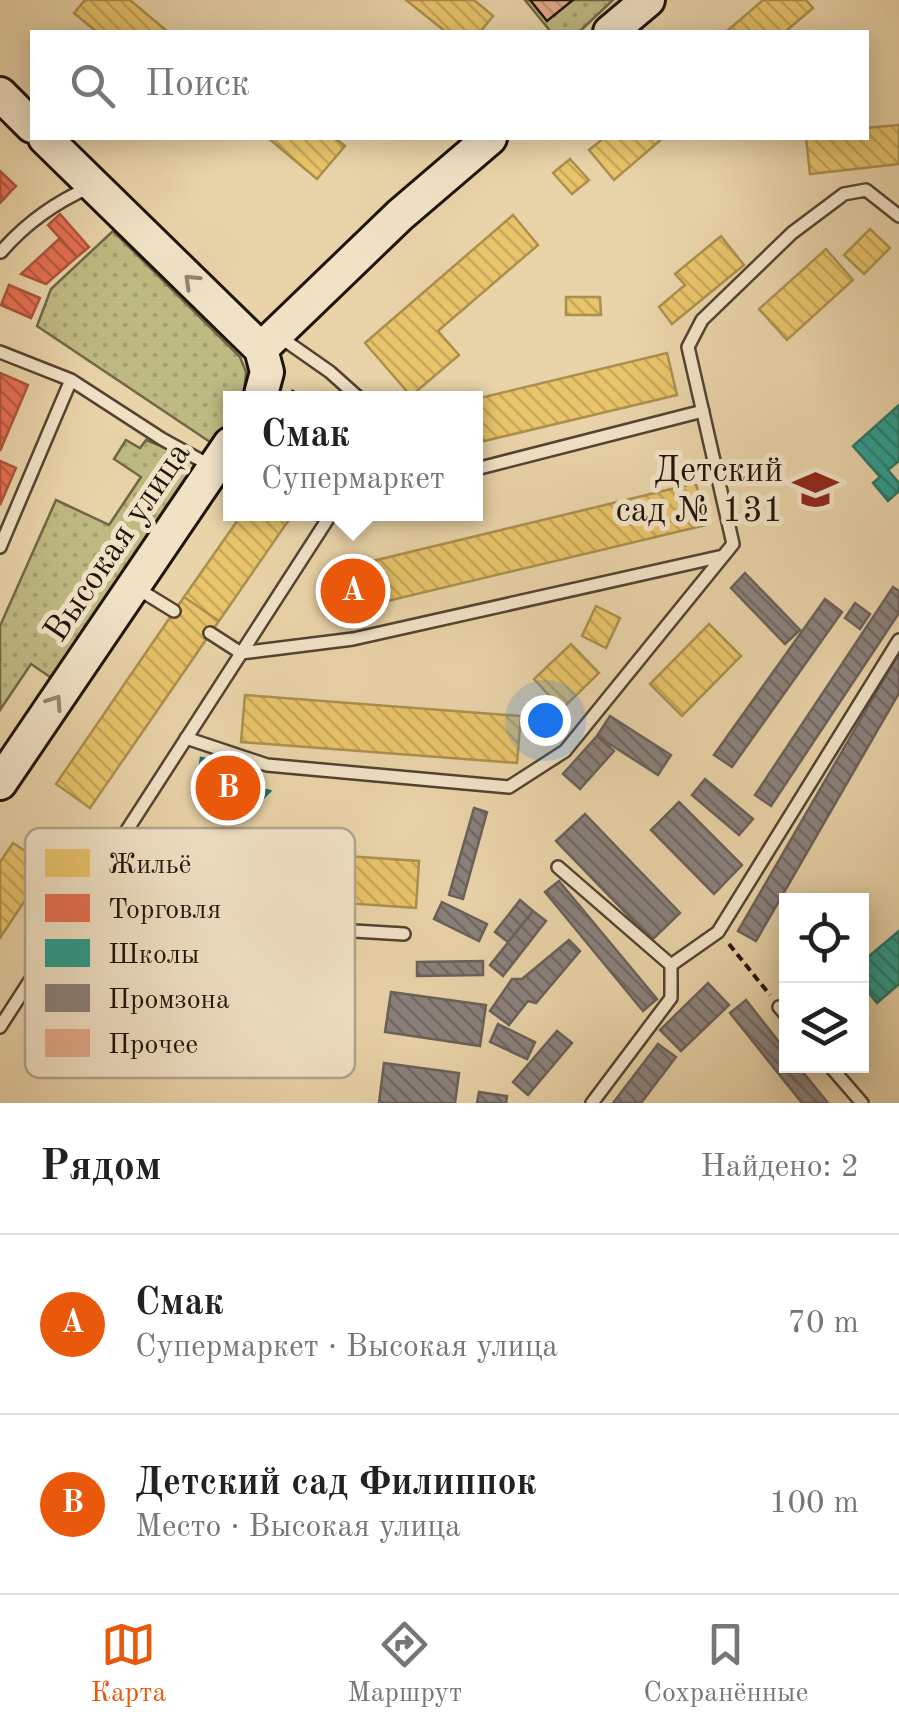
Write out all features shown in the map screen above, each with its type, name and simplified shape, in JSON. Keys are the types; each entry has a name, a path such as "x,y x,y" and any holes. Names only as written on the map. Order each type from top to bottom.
{"main road":[{"path":"612,30 648,0"},
{"path":"0,94 30,124"},
{"path":"46,140 269,342"},
{"path":"262,391 269,342 400,215 488,140"},
{"name":"Высокая улица","path":"0,783 222,456"}],"lane":[{"path":"1,252 15,235 63,199 94,185"},
{"path":"186,738 267,765 509,787 565,752 733,544 688,347 702,320 792,233 844,194 866,190 899,216"},
{"path":"269,342 330,372 352,391"},
{"path":"0,352 70,380 162,439 222,456"},
{"path":"0,547 70,380"},
{"path":"483,467 704,411"},
{"path":"128,828 325,521"},
{"path":"210,634 241,652 353,639 723,556"},
{"path":"133,586 174,611"},
{"path":"670,966 718,932 899,640"},
{"path":"558,867 670,966 671,998 592,1103"},
{"path":"355,931 404,934"},
{"path":"0,1027 25,988"},
{"path":"836,1073 862,1103"}],"path":[{"path":"718,932 779,1006"}],"shaded area":[{"path":"525,0 613,0 581,30 549,30"},
{"path":"113,231 240,357 246,372 245,391 223,391 223,434 216,446 37,326 51,289"},
{"path":"126,440 140,448 146,440 176,453 187,463 192,480 53,679 31,664 0,710 0,626 56,500 109,525 141,477 114,459"}],"building: Жильё":[{"path":"85,0 130,0 166,30 95,30 74,13"},
{"path":"406,0 474,0 493,16 482,30 444,30"},
{"path":"763,0 806,0 813,8 787,30 728,30"},
{"path":"899,125 899,164 810,174 806,140 869,140 869,128"},
{"path":"270,140 338,140 345,146 317,179"},
{"path":"602,140 661,140 614,180 589,150"},
{"path":"570,159 589,180 572,194 553,173"},
{"path":"513,215 538,245 438,331 459,355 417,391 407,391 365,343"},
{"path":"870,229 890,248 864,274 844,255"},
{"path":"721,236 744,265 672,324 659,307 685,285 675,274"},
{"path":"826,249 853,280 787,340 759,309"},
{"path":"566,297 600,297 601,315 566,315"},
{"path":"667,353 677,395 483,441 483,397"},
{"path":"696,483 706,525 337,613 327,572"},
{"path":"237,521 288,521 219,621 184,597"},
{"path":"184,597 219,621 90,808 56,784"},
{"path":"596,606 620,618 606,648 582,636"},
{"path":"709,624 741,656 682,716 650,684"},
{"path":"571,644 599,673 562,709 534,679"},
{"path":"245,695 521,716 517,763 241,742"},
{"path":"13,843 25,851 25,900 0,938 0,862"},
{"path":"355,857 419,861 416,908 355,904"}],"building: Торговля":[{"path":"0,171 16,186 0,203"},
{"path":"60,214 89,247 77,257 48,225"},
{"path":"60,238 77,257 46,284 21,274"},
{"path":"9,285 40,298 31,318 1,305"},
{"path":"0,373 28,385 0,451"},
{"path":"0,461 16,468 0,505"}],"building: Школы":[{"path":"899,405 899,461 888,470 899,483 899,491 888,501 873,483 880,477 853,446"},
{"path":"201,758 238,766 249,773 249,785 270,791 243,818 195,797"},
{"path":"899,931 899,984 877,1003 869,993 869,956"}],"building: Промзона":[{"path":"745,573 800,630 785,644 731,588"},
{"path":"893,587 899,591 899,613 771,806 755,795"},
{"path":"825,599 842,612 732,767 714,755"},
{"path":"855,603 870,614 860,629 845,618"},
{"path":"899,653 899,693 784,893 779,893 779,901 756,941 738,931"},
{"path":"610,716 671,755 658,775 597,736"},
{"path":"597,736 614,751 580,789 563,774"},
{"path":"705,779 753,819 739,835 692,795"},
{"path":"679,802 742,865 714,894 651,830"},
{"path":"474,808 487,812 463,899 449,895"},
{"path":"585,814 680,913 652,940 556,841"},
{"path":"559,881 657,999 643,1011 545,892"},
{"path":"520,900 533,911 508,942 495,932"},
{"path":"442,902 487,924 479,941 434,919"},
{"path":"533,911 546,921 503,976 490,965"},
{"path":"569,940 580,951 536,1003 528,1001 509,1025 490,1011 512,979 522,979"},
{"path":"483,961 483,975 417,976 417,962"},
{"path":"708,983 729,1005 681,1051 660,1030"},
{"path":"391,992 486,1005 480,1046 385,1032"},
{"path":"746,1000 779,1042 779,1073 804,1073 828,1103 802,1103 730,1013"},
{"path":"498,1024 535,1042 527,1059 490,1042"},
{"path":"557,1031 572,1043 528,1095 513,1082"},
{"path":"658,1044 676,1057 641,1103 613,1103"},
{"path":"384,1063 459,1073 455,1103 379,1103"},
{"path":"479,1092 507,1096 506,1103 477,1103"}],"building: Прочее":[{"path":"530,0 573,0 547,21"}],"place":[{"name":"Детский сад № 131","path":"816,489"},
{"name":"Смак","path":"353,591"},
{"name":"Детский сад Филиппок","path":"228,788"}]}
